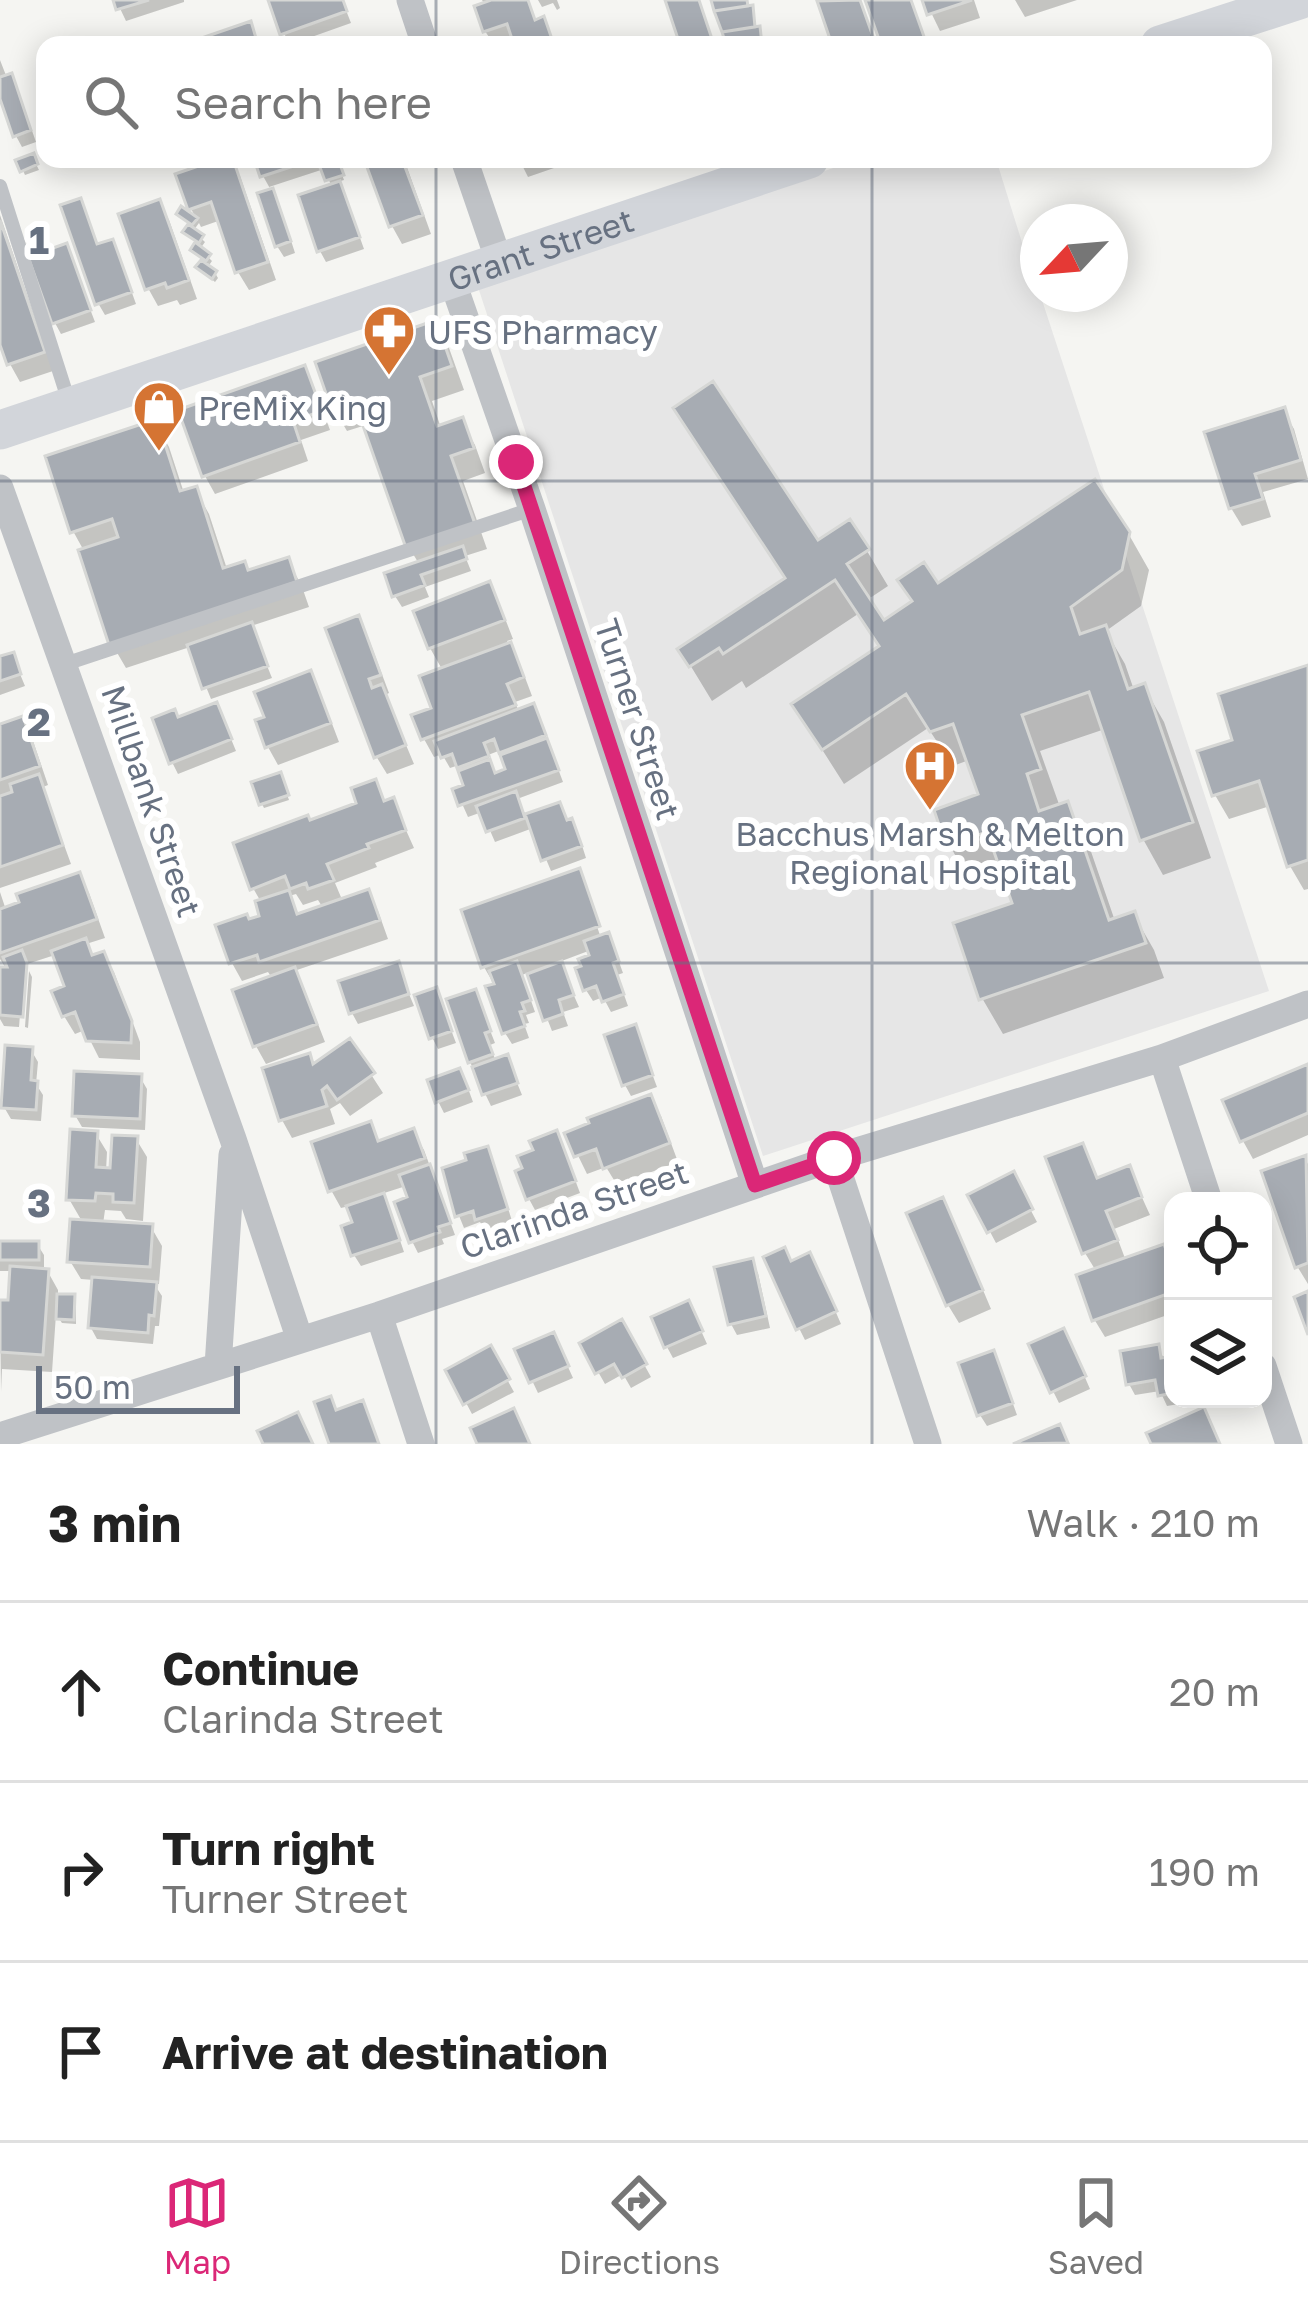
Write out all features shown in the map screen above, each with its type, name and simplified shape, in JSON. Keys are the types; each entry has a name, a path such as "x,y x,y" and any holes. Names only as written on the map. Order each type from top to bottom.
{"main road":[{"path":"1188,36 1301,0"},
{"name":"Grant Street","path":"0,430 781,168"}],"street":[{"path":"410,0 422,36"},
{"path":"1301,0 1308,16"},
{"path":"467,168 499,260"},
{"name":"Turner Street","path":"451,277 755,1185"},
{"name":"Millbank Street","path":"0,488 300,1340"},
{"name":"Clarinda Street","path":"0,1436 379,1315 834,1158 1162,1058 1308,1004"},
{"path":"1162,1058 1206,1192"},
{"name":"Millbank Street","path":"218,1366 233,1139"},
{"path":"834,1158 928,1444"},
{"path":"379,1315 422,1444"},
{"path":"1272,1393 1289,1444"},
{"path":"62,1415 72,1444"}],"lane":[{"path":"0,186 70,406"},
{"path":"65,664 532,509"}],"shaded area":[{"name":"Bacchus Marsh & Melton Regional Hospital","path":"833,168 999,168 1020,236 1020,312 1046,312 1269,991 763,1156 477,284"}],"building":[{"path":"113,0 149,0 116,10"},
{"path":"268,0 343,0 347,11 280,35"},
{"path":"491,0 528,0 535,20 544,16 551,36 511,36 507,24 483,32 474,6"},
{"path":"665,0 699,0 711,36 677,36"},
{"path":"711,0 747,0 748,6 714,11"},
{"path":"860,0 873,36 829,36 817,1"},
{"path":"865,0 911,0 924,36 878,36"},
{"path":"922,0 972,0 927,15"},
{"path":"753,5 755,27 722,32 714,11"},
{"path":"251,21 255,36 207,36"},
{"path":"760,26 761,36 723,36 722,32"},
{"path":"12,73 31,130 13,137 0,99 0,77"},
{"path":"34,153 36,165 20,172 15,160"},
{"path":"193,168 236,168 268,262 235,273 211,202 188,210 175,174"},
{"path":"257,168 288,168 260,177"},
{"path":"320,168 341,168 344,175 325,181"},
{"path":"367,168 405,168 423,215 389,227"},
{"path":"340,181 360,237 317,252 298,195"},
{"path":"273,188 291,241 275,247 257,193"},
{"path":"81,198 97,244 113,239 132,292 95,305 60,205"},
{"path":"160,199 189,280 145,290 118,214"},
{"path":"181,206 198,218 192,225 176,214"},
{"path":"0,220 45,352 7,365 0,345"},
{"path":"188,224 204,235 199,243 182,232"},
{"path":"195,242 211,254 206,261 190,250"},
{"path":"67,243 91,310 52,324 28,257"},
{"path":"201,260 217,271 212,279 195,267"},
{"path":"436,320 452,366 420,377 437,426 463,417 474,448 451,456 475,524 406,548 354,400 331,408 315,362"},
{"path":"305,365 322,411 293,421 300,442 202,477 178,410"},
{"path":"713,381 818,540 850,519 870,549 847,564 884,620 912,601 897,580 924,562 938,583 1095,479 1130,532 1122,570 1071,607 1080,634 1106,625 1128,689 1145,683 1193,822 1140,841 1089,692 1022,715 1041,769 1027,774 1039,811 1068,801 1109,920 1135,911 1146,943 979,1000 953,923 1012,903 987,832 946,846 934,810 978,794 953,724 930,732 906,694 822,750 791,704 879,646 835,580 723,654 719,648 689,667 677,649 785,578 673,408"},
{"path":"1285,407 1301,460 1255,474 1263,499 1229,509 1204,432"},
{"path":"157,419 180,491 197,486 223,568 245,561 248,570 289,557 297,582 109,645 78,550 118,537 112,519 70,533 45,456"},
{"path":"463,546 467,559 421,575 425,585 392,597 384,573"},
{"path":"490,581 505,620 428,649 413,611"},
{"path":"359,615 381,675 369,679 372,688 382,684 406,745 374,758 325,628"},
{"path":"252,622 268,666 202,689 187,645"},
{"path":"511,642 524,677 507,684 516,705 421,740 411,715 431,708 419,676"},
{"path":"14,652 21,674 0,681 0,656"},
{"path":"1308,665 1308,860 1287,867 1259,781 1212,796 1197,751 1232,740 1218,694"},
{"path":"311,670 331,723 265,748 255,720 264,717 254,692"},
{"path":"217,702 232,739 169,764 152,718 175,709 178,717"},
{"path":"534,703 546,735 499,753 494,739 484,743 489,756 457,768 452,754 441,758 434,741"},
{"path":"23,716 40,766 0,780 0,724"},
{"path":"547,738 559,770 458,806 452,789 463,785 458,771 490,759 495,773 505,769 500,755"},
{"path":"281,772 289,795 259,805 251,782"},
{"path":"39,774 63,845 0,867 0,796 12,792 10,784"},
{"path":"376,779 384,801 394,797 406,830 327,864 334,880 308,889 306,883 290,889 285,876 250,890 233,843 356,803 351,788"},
{"path":"516,791 525,818 486,832 476,806"},
{"path":"560,802 582,846 541,861 525,814"},
{"path":"580,868 600,926 481,968 461,910"},
{"path":"80,872 97,919 0,953 0,909 19,902 16,894"},
{"path":"369,889 380,920 259,962 257,955 229,964 215,925 247,914 249,919 259,916 255,901 289,890 297,914"},
{"path":"609,932 624,994 602,1002 596,986 583,991 575,968 581,966 578,959 589,955 584,941"},
{"path":"86,938 92,955 104,951 132,1021 131,1043 86,1041 75,1012 62,1017 51,991 64,986 51,951"},
{"path":"22,950 27,963 23,1017 0,1015 0,967 7,967 3,957"},
{"path":"399,961 409,994 349,1014 338,981"},
{"path":"517,961 531,1000 522,1003 525,1026 502,1034 485,986 494,984 489,971"},
{"path":"562,961 574,995 559,1000 563,1014 543,1021 527,974"},
{"path":"295,967 317,1024 253,1047 232,990"},
{"path":"437,987 452,1031 429,1039 414,995"},
{"path":"476,989 491,1031 485,1033 493,1054 468,1063 446,999"},
{"path":"636,1024 653,1075 622,1086 604,1035"},
{"path":"350,1038 375,1073 337,1100 327,1086 322,1090 327,1106 279,1121 262,1068 310,1053 313,1064"},
{"path":"5,1045 33,1047 36,1110 1,1108"},
{"path":"508,1054 518,1083 482,1095 472,1067"},
{"path":"1308,1064 1308,1113 1240,1142 1222,1100"},
{"path":"460,1068 469,1090 435,1103 427,1080"},
{"path":"74,1071 142,1074 140,1119 72,1116"},
{"path":"651,1094 670,1143 603,1169 596,1149 574,1157 564,1133 589,1123 587,1118"},
{"path":"371,1121 378,1141 414,1128 425,1158 328,1192 311,1142"},
{"path":"70,1129 98,1131 96,1167 110,1168 112,1135 138,1136 134,1203 113,1202 113,1194 96,1193 95,1201 66,1200"},
{"path":"557,1130 576,1181 526,1200 515,1171 522,1168 517,1156 533,1150 529,1141"},
{"path":"1083,1143 1097,1178 1130,1165 1142,1197 1106,1211 1118,1240 1082,1254 1045,1157"},
{"path":"488,1146 508,1209 475,1220 473,1211 455,1217 442,1168 466,1160 464,1153"},
{"path":"1306,1155 1308,1263 1295,1268 1261,1171"},
{"path":"430,1164 451,1223 409,1243 394,1202 407,1197 399,1175"},
{"path":"1014,1171 1033,1209 987,1233 967,1195"},
{"path":"384,1193 400,1240 351,1256 341,1226 352,1222 346,1206"},
{"path":"943,1197 983,1290 946,1306 906,1213"},
{"path":"70,1219 153,1224 150,1267 67,1262"},
{"path":"0,1241 39,1241 39,1260 0,1260"},
{"path":"1164,1244 1164,1295 1092,1321 1076,1275"},
{"path":"785,1247 791,1261 810,1252 837,1311 796,1330 763,1257"},
{"path":"753,1258 766,1316 728,1325 714,1267"},
{"path":"10,1266 49,1269 43,1355 0,1352 0,1300 8,1300"},
{"path":"92,1277 157,1282 148,1333 88,1328"},
{"path":"1308,1291 1308,1335 1294,1297"},
{"path":"57,1294 75,1294 74,1320 56,1319"},
{"path":"689,1300 703,1331 664,1348 651,1317"},
{"path":"622,1319 647,1364 622,1378 614,1364 595,1374 579,1343"},
{"path":"1064,1328 1086,1376 1050,1393 1028,1344"},
{"path":"554,1332 569,1366 529,1383 514,1349"},
{"path":"1159,1344 1164,1358 1164,1395 1158,1396 1155,1380 1126,1385 1120,1351"},
{"path":"491,1345 510,1379 463,1405 445,1370"},
{"path":"994,1350 1013,1403 977,1416 958,1363"},
{"path":"331,1396 336,1410 363,1400 379,1444 329,1444 314,1402"},
{"path":"514,1408 530,1444 477,1444 470,1428"},
{"path":"1204,1408 1220,1444 1151,1444 1146,1433"},
{"path":"298,1412 313,1444 263,1444 257,1431"},
{"path":"1060,1424 1068,1443 1013,1444"}],"place":[{"name":"UFS Pharmacy","path":"389,377"},
{"name":"PreMix King","path":"159,453"},
{"name":"Bacchus Marsh & Melton Regional Hospital","path":"930,812"}],"route":[{"path":"516,462 755,1185 834,1158"}]}
